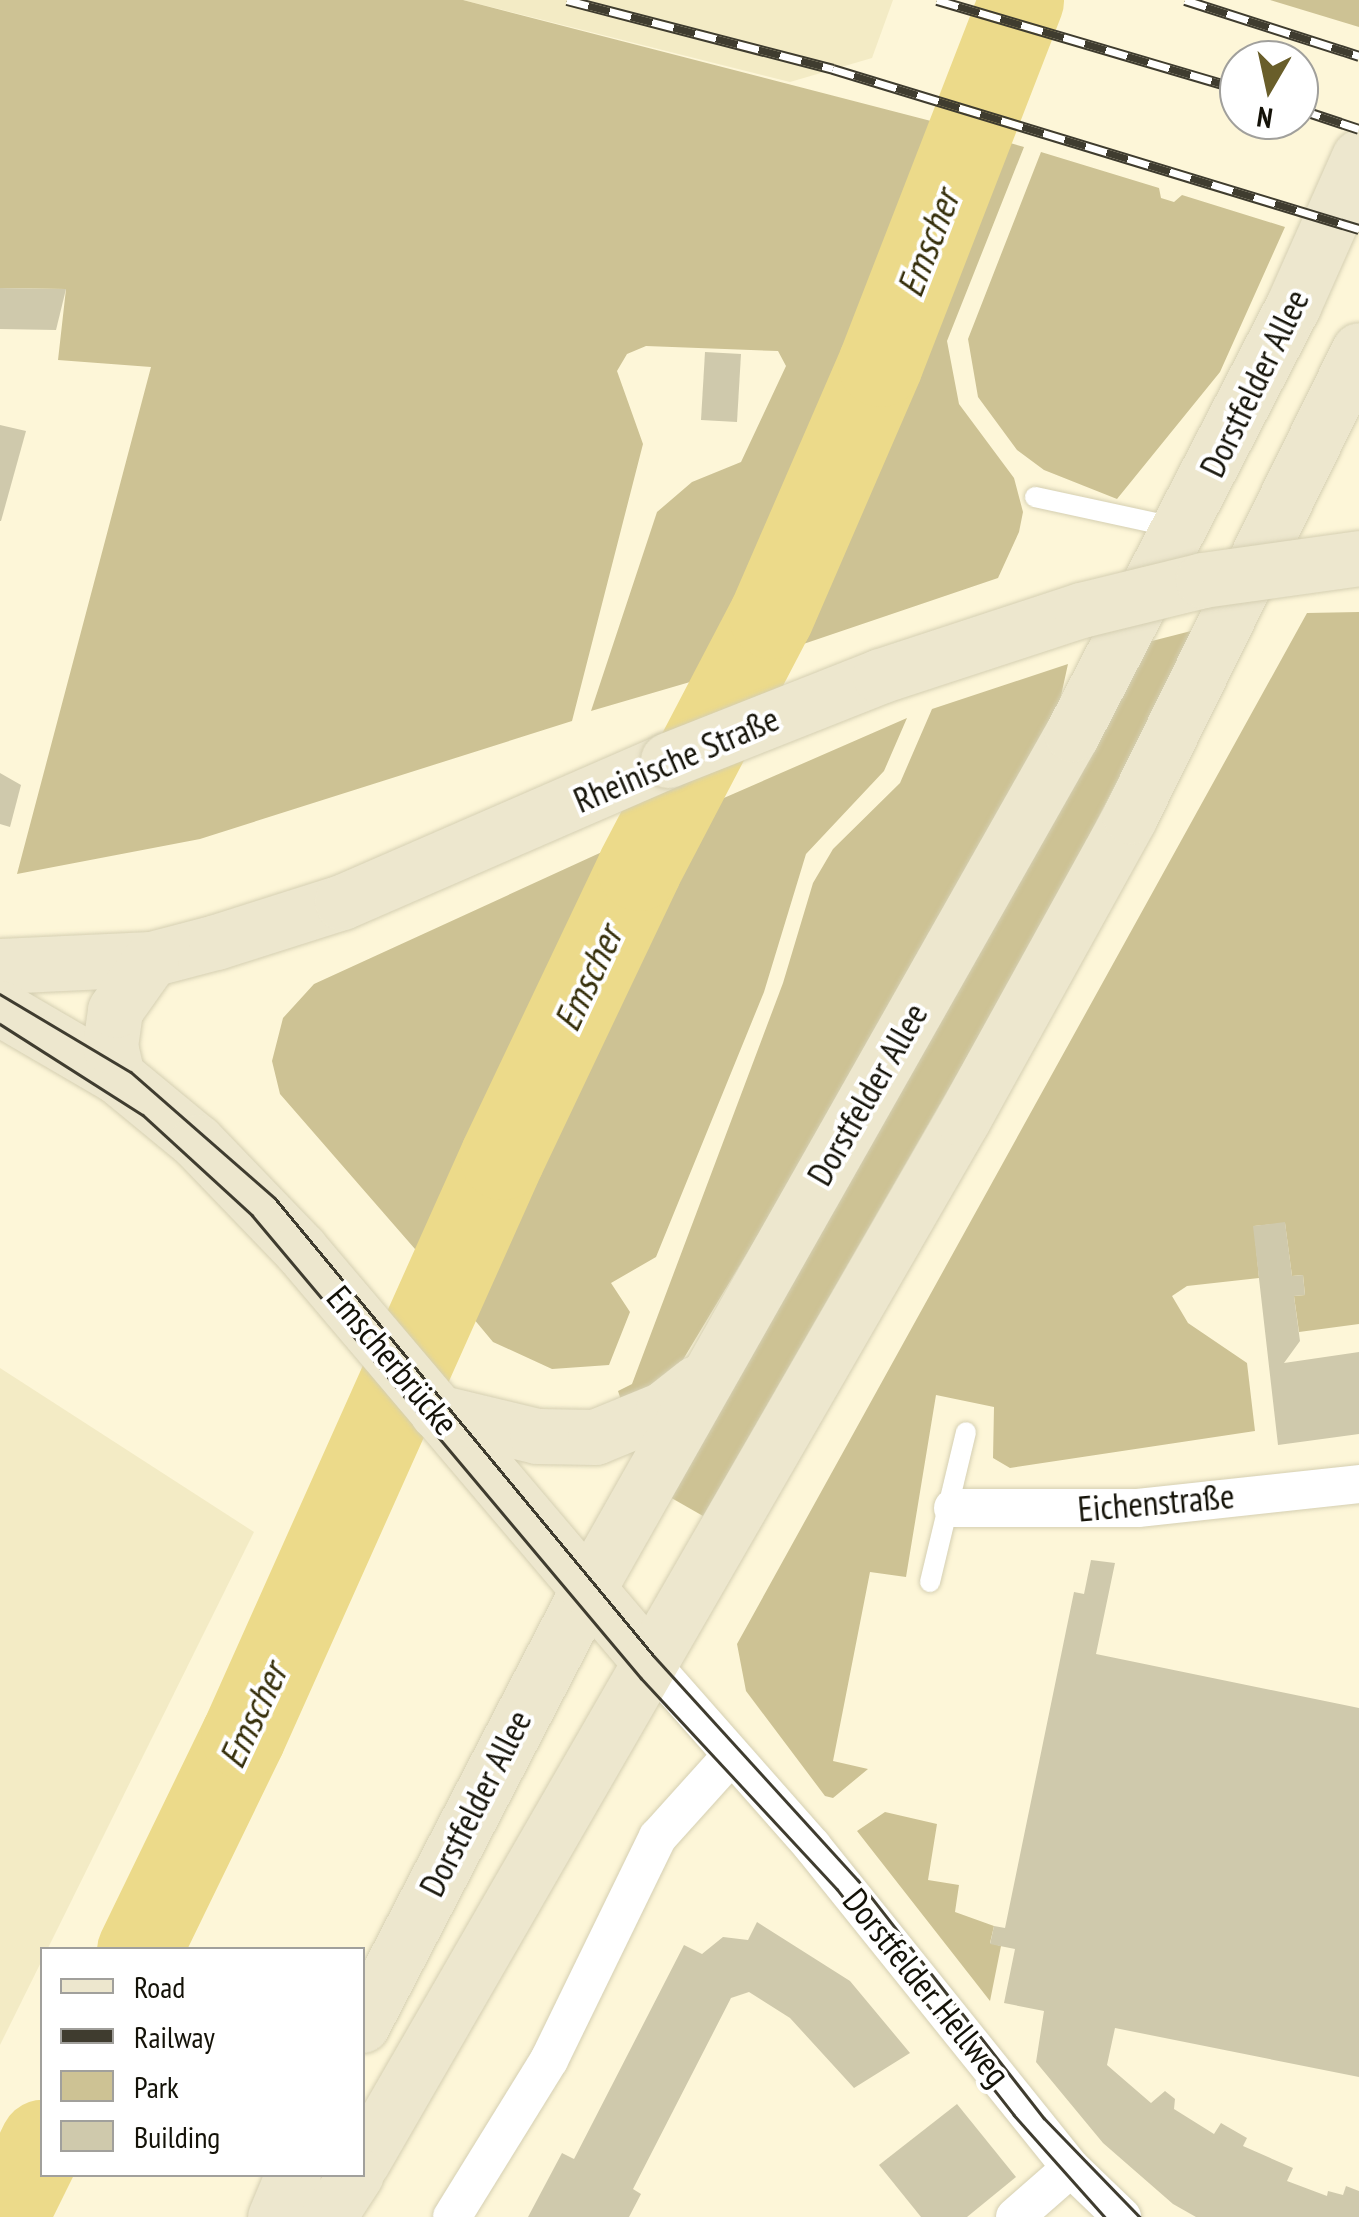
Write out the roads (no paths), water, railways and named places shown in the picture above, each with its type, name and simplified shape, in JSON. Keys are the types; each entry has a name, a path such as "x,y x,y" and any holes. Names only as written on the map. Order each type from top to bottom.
{"main road":[{"name":"Dorstfelder Allee","path":"365,2019 588,1588 1072,734 1294,306 1359,157"},
{"path":"365,2157 1130,816 1359,350"},
{"name":"Rheinische Straße","path":"0,966 151,958 342,902 668,760 880,676 1081,610 1202,580 1359,558"},
{"path":"117,1076 110,1046 115,1010 151,958"},
{"path":"0,1008 117,1076"},
{"name":"Emscherbrücke","path":"117,1076 198,1142 300,1248 525,1520 650,1662"},
{"path":"437,1412 570,1437 631,1426 706,1376"},
{"path":"274,2217 292,2177"},
{"path":"328,2217 354,2177"}],"street":[{"name":"Eichenstraße","path":"953,1508 1138,1508 1359,1484"},
{"name":"Dorstfelder Hellweg","path":"650,1662 824,1860 1072,2168 1122,2217"},
{"path":"452,2217 549,2060 658,1837 731,1756"},
{"path":"1015,2217 1072,2168"}],"lane":[{"path":"1035,497 1181,529"},
{"path":"930,1582 953,1508 966,1432"}],"waterway":[{"name":"Emscher","path":"140,1947 243,1736 502,1157 639,868 771,616 880,364 1021,0"},
{"name":"Emscher","path":"5,2217 40,2146"}],"tram line":[{"path":"0,994 131,1072 275,1198 654,1656 858,1880 1044,2118 1140,2217"},
{"path":"0,1024 143,1115 252,1215 641,1678 837,1889 1014,2115 1105,2217"}],"railway":[{"path":"567,0 833,69 1359,229"},
{"path":"937,0 1219,83"},
{"path":"1185,0 1359,56"},
{"path":"1319,116 1359,129"}]}
